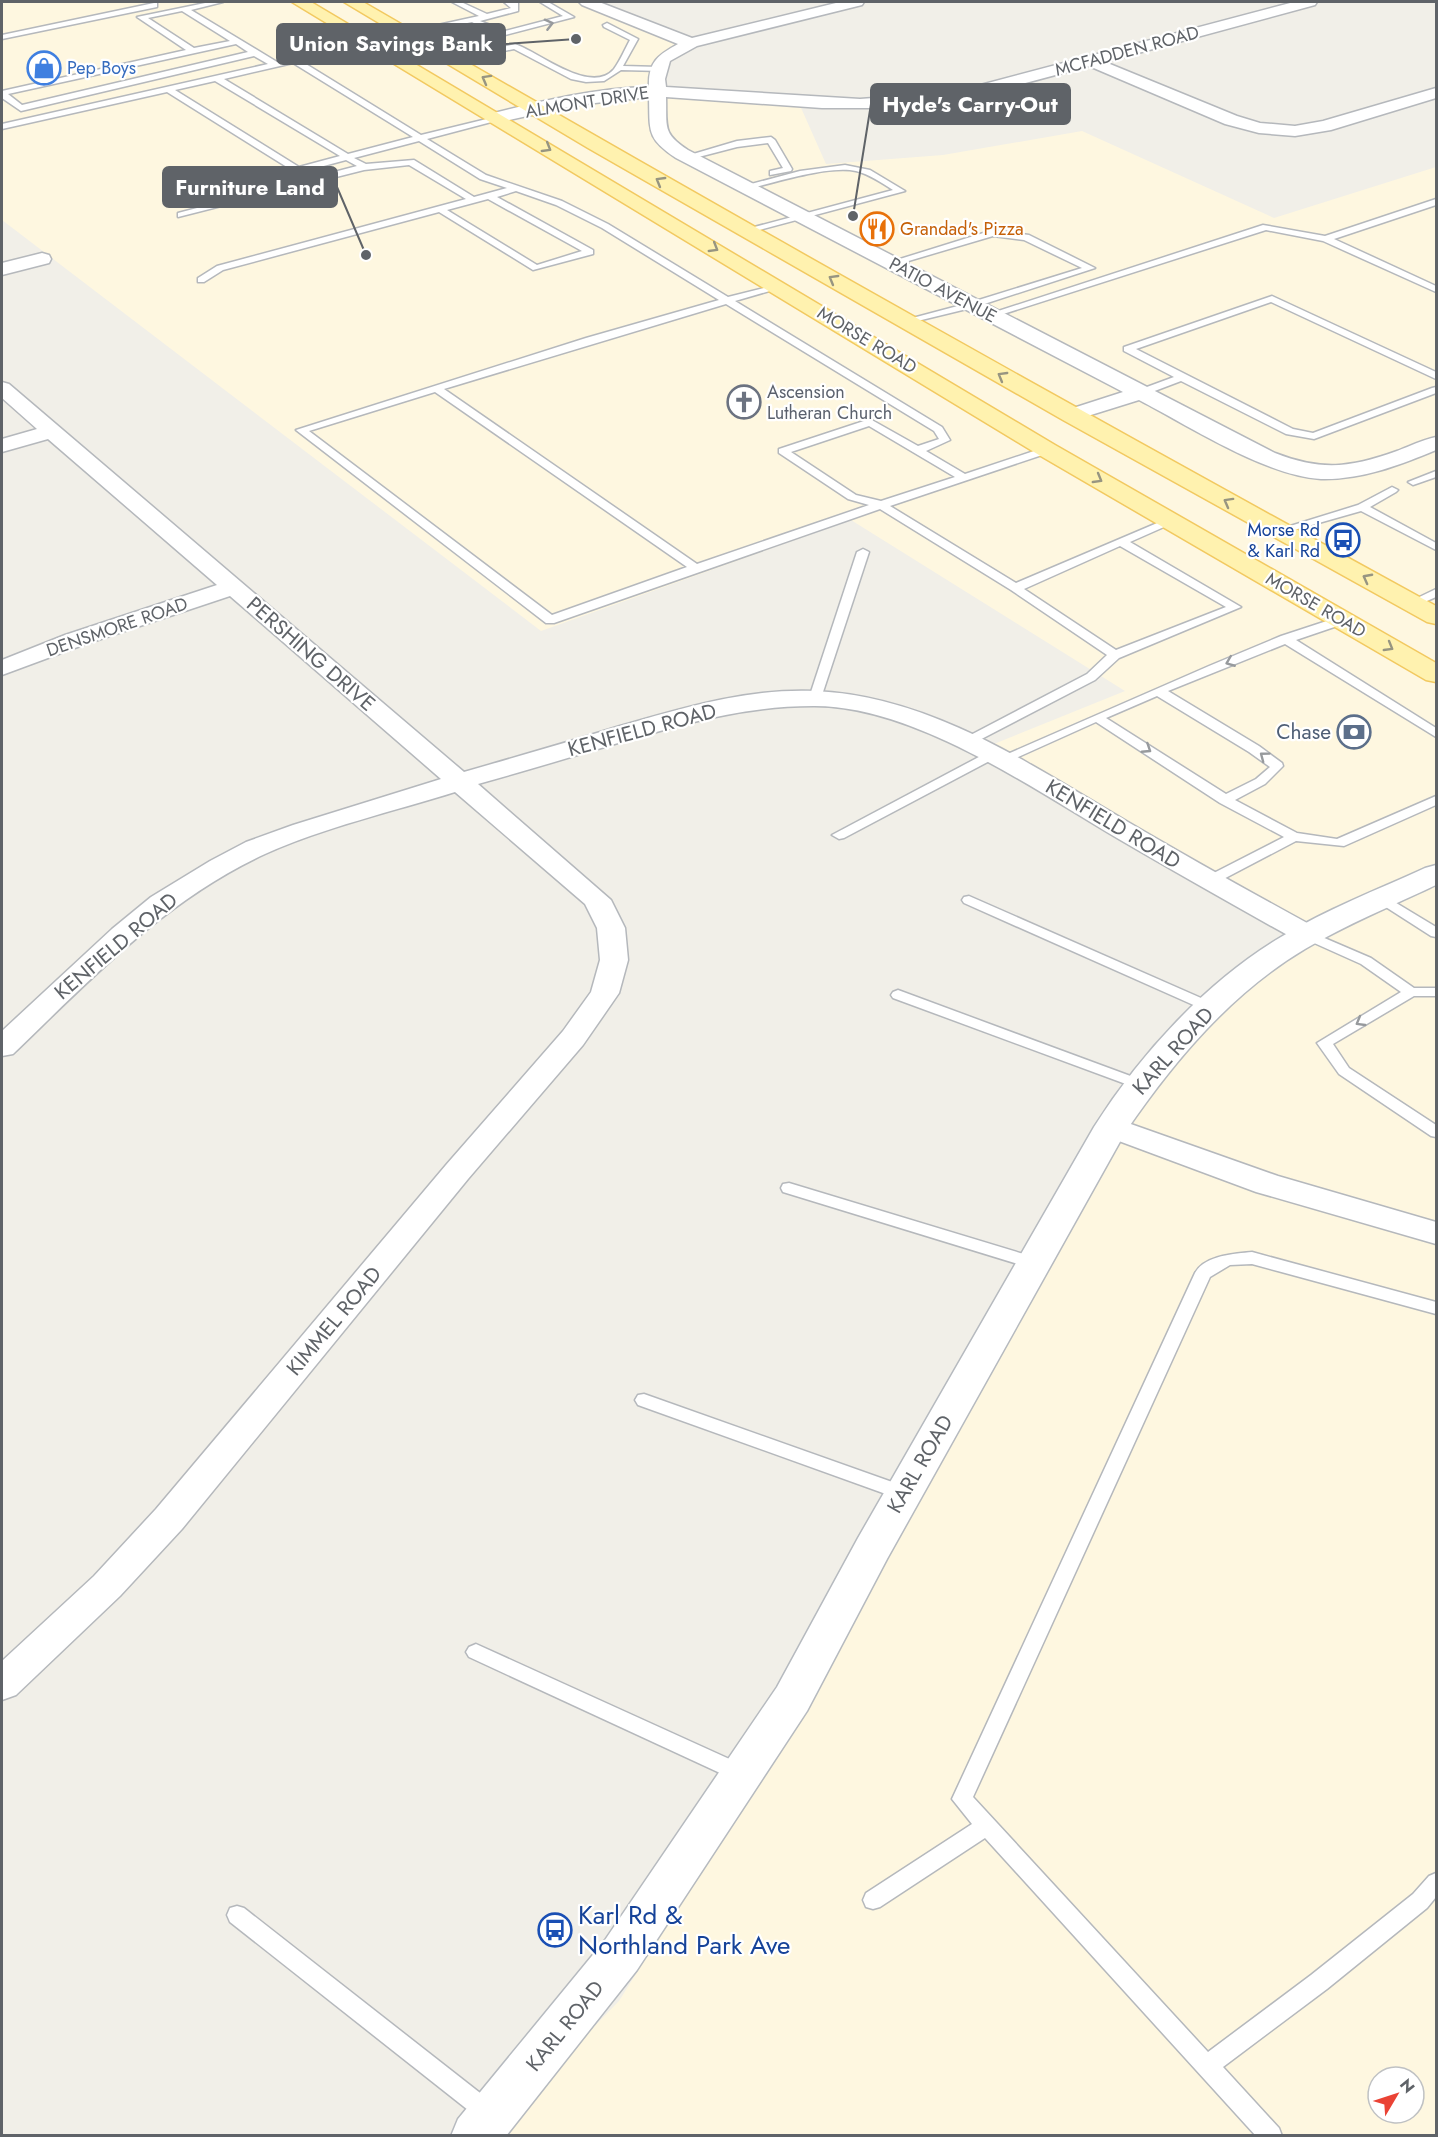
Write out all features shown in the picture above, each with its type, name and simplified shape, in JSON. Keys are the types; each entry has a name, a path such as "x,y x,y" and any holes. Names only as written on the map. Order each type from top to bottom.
{"main road":[{"name":"MORSE ROAD","path":"300,2 1047,450 1437,674"},
{"name":"MORSE ROAD","path":"352,2 1071,415 1437,616"},
{"path":"861,337 910,349 1037,412 1052,417 1071,415"},
{"name":"KARL ROAD","path":"484,2126 621,1955 792,1699 903,1493 1111,1127 1139,1084 1161,1058 1251,971 1308,935 1437,874"}],"street":[{"path":"587,2 691,43"},
{"name":"ALMONT DRIVE","path":"496,118 537,108 611,96 657,92 657,79 663,59 691,43 857,2"},
{"name":"MCFADDEN ROAD","path":"657,92 846,105 903,104 955,97 1310,2"},
{"path":"1090,61 1231,120 1259,128 1294,131 1325,126 1437,93"},
{"name":"PATIO AVENUE","path":"657,92 659,134 667,144 687,157 1267,458 1300,470 1340,473 1374,466 1437,443"},
{"path":"2,269 42,259"},
{"name":"PERSHING DRIVE","path":"2,388 597,900 611,928"},
{"path":"1071,415 1140,393"},
{"path":"2,446 51,431"},
{"name":"DENSMORE ROAD","path":"2,668 74,640 234,587"},
{"name":"KENFIELD ROAD","path":"2,1047 130,928 161,903 220,867 256,849 302,831 459,782 699,711 756,701 815,698 866,705 916,718 997,757 1209,881 1308,935"},
{"name":"KIMMEL ROAD","path":"2,1684 108,1586 169,1519 457,1172 573,1038 605,993 614,960 611,928"},
{"path":"1111,1127 1267,1184 1437,1233"}],"lane":[{"path":"2,37 171,2"},
{"path":"193,51 141,17 219,2"},
{"path":"456,2 486,17"},
{"path":"409,34 515,9 515,5 507,2"},
{"path":"473,20 495,31 505,33 570,17 543,2"},
{"path":"184,9 276,65"},
{"path":"452,60 515,46 566,73 586,80 601,79 616,72 634,39 607,25 628,19"},
{"path":"2,94 236,42"},
{"path":"2,127 371,44"},
{"path":"2,94 21,108 255,53"},
{"path":"296,61 483,177 559,203 605,226 724,301 938,429 945,440 917,450"},
{"path":"618,68 660,69"},
{"path":"218,79 364,167"},
{"path":"169,90 314,180"},
{"path":"298,170 496,118"},
{"path":"687,157 737,144 771,140 788,169 741,185"},
{"path":"181,215 364,167 411,162 473,200"},
{"path":"741,185 802,173 852,167 875,175 901,191 748,230"},
{"path":"201,280 220,268 518,188"},
{"path":"440,209 536,268 590,252 489,196"},
{"path":"1326,239 1437,202"},
{"path":"991,315 1266,227 1326,239 1437,289"},
{"path":"892,263 993,233 1026,237 1090,268 972,305 908,322"},
{"path":"777,286 301,430 550,620 696,568 1047,450"},
{"path":"1437,376 1272,299 1128,349 1290,432 1314,436 1437,390"},
{"path":"1140,393 1182,377"},
{"path":"436,388 696,568"},
{"path":"964,478 870,423 783,451 852,497 881,506 1015,588 1115,655"},
{"path":"1413,482 1437,474"},
{"path":"1280,531 1362,507 1392,490"},
{"path":"1362,507 1437,548"},
{"path":"1015,588 1169,521"},
{"path":"968,742 1091,677 1115,655 1235,608 1121,542"},
{"path":"815,698 863,552"},
{"path":"1413,603 1437,593"},
{"path":"840,836 997,757 1098,718 1285,639 1342,620"},
{"path":"1285,639 1437,733"},
{"path":"1158,691 1254,749 1277,766 1274,771 1228,802"},
{"path":"1098,718 1228,802 1294,837 1339,843 1437,800"},
{"path":"1209,881 1294,837"},
{"path":"1383,899 1437,933"},
{"path":"969,900 1212,1008"},
{"path":"1308,935 1366,961 1411,992"},
{"path":"1437,992 1411,992 1324,1043 1344,1071 1437,1132"},
{"path":"898,995 1139,1084"},
{"path":"789,1188 1034,1263"},
{"path":"1271,2136 962,1799 1203,1273 1227,1260 1252,1258 1437,1308"},
{"path":"644,1400 903,1493"},
{"path":"476,1652 743,1775"},
{"path":"873,1900 986,1826"},
{"path":"1207,2066 1319,1982 1420,1901 1437,1882"},
{"path":"237,1915 484,2126"}],"shaded area":[{"path":"2,2 592,2 689,46 669,58 659,92 798,101 826,164 943,155 1082,131 1274,218 1436,167 1436,2135 489,2135 619,2001 788,1731 1158,1061 1309,927 989,746 1125,691 851,520 541,631 2,220"}],"place":[{"name":"Union Savings Bank","path":"576,39"},
{"name":"Pep Boys","path":"44,68"},
{"name":"Hyde's Carry-Out","path":"853,216"},
{"name":"Grandad's Pizza","path":"877,229"},
{"name":"Furniture Land","path":"366,255"},
{"name":"Ascension Lutheran Church","path":"744,402"},
{"name":"Morse Rd & Karl Rd","path":"1343,540"},
{"name":"Chase","path":"1354,732"},
{"name":"Karl Rd & Northland Park Ave","path":"555,1930"}]}
